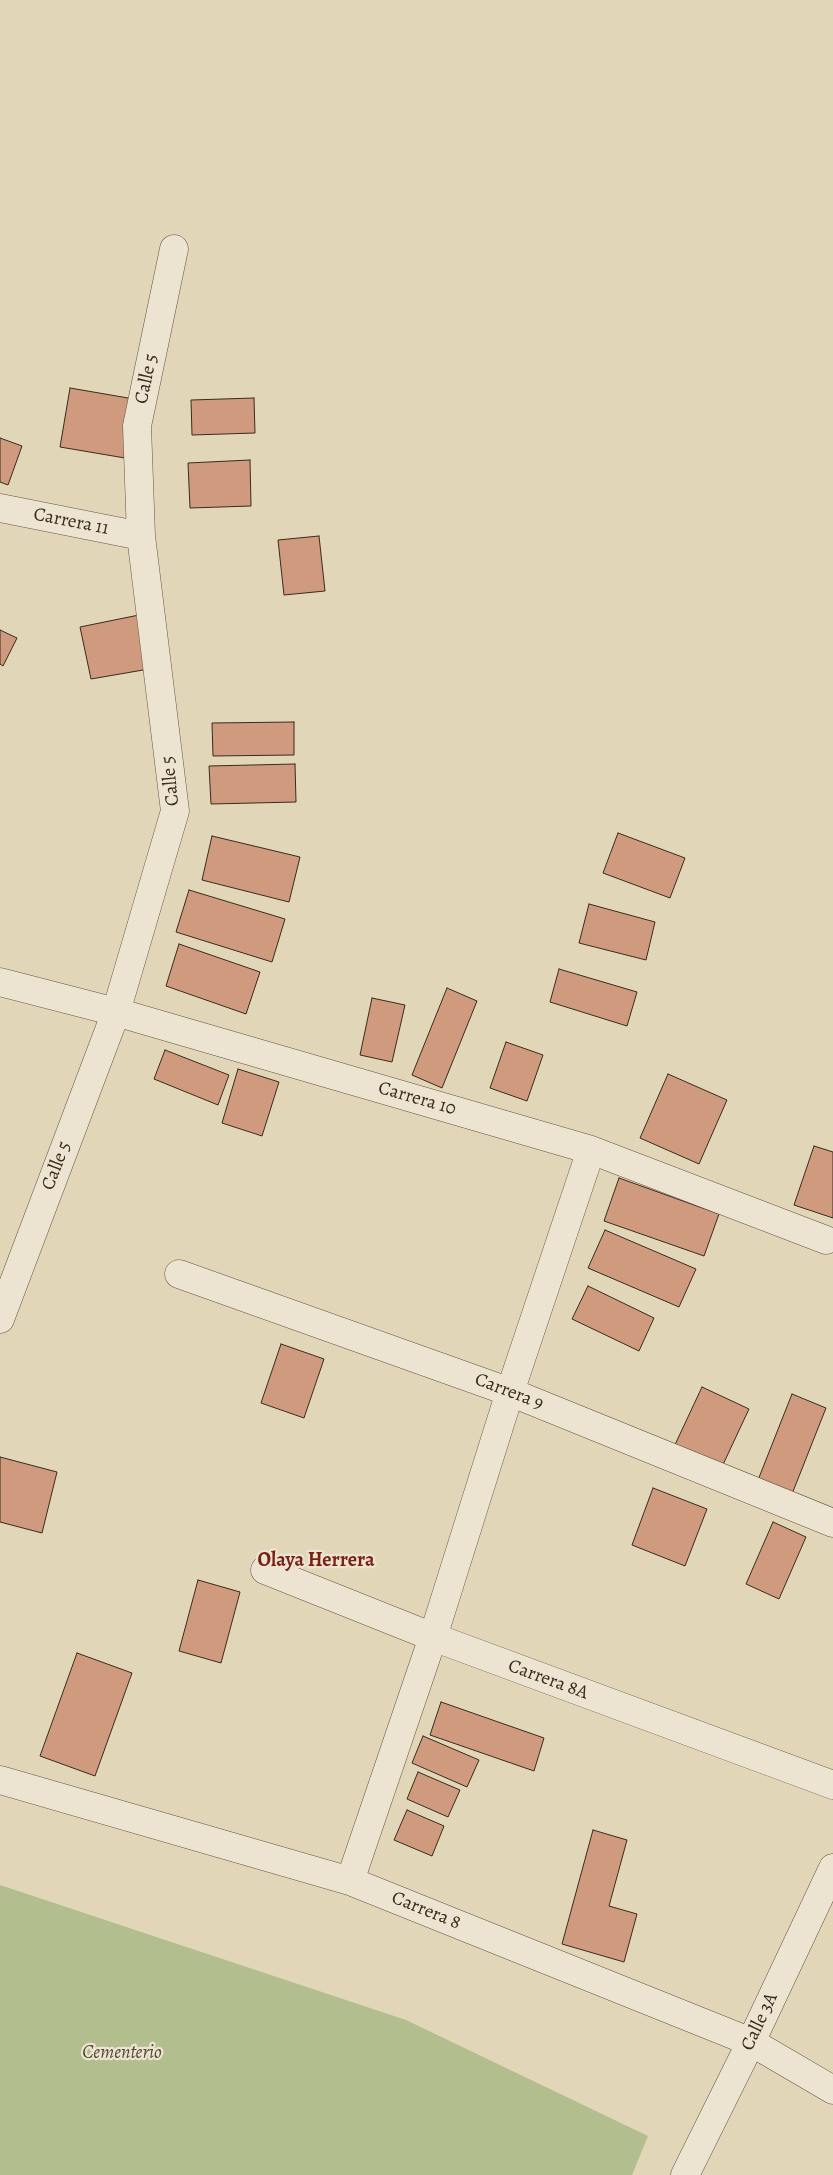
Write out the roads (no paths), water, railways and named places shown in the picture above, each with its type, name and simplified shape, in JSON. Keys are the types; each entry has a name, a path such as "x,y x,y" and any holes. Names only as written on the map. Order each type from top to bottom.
{"street":[{"name":"Calle 5","path":"0,1319 116,1012 175,811 141,536 137,426 174,248"},
{"name":"Carrera 11","path":"0,508 141,536"},
{"name":"Carrera 10","path":"0,982 116,1012 592,1150 826,1240"},
{"path":"350,1881 433,1638 510,1392 592,1150"},
{"name":"Carrera 9","path":"179,1274 510,1392 833,1523"},
{"name":"Carrera 8A","path":"265,1570 433,1638 833,1784"},
{"name":"Carrera 8","path":"0,1780 350,1881 751,2042 833,2090"},
{"name":"Calle 3A","path":"685,2175 751,2042 833,1868"}],"district":[{"name":"Olaya Herrera","path":"316,1561"}],"park label":[{"name":"Cementerio","path":"122,2053"}]}
